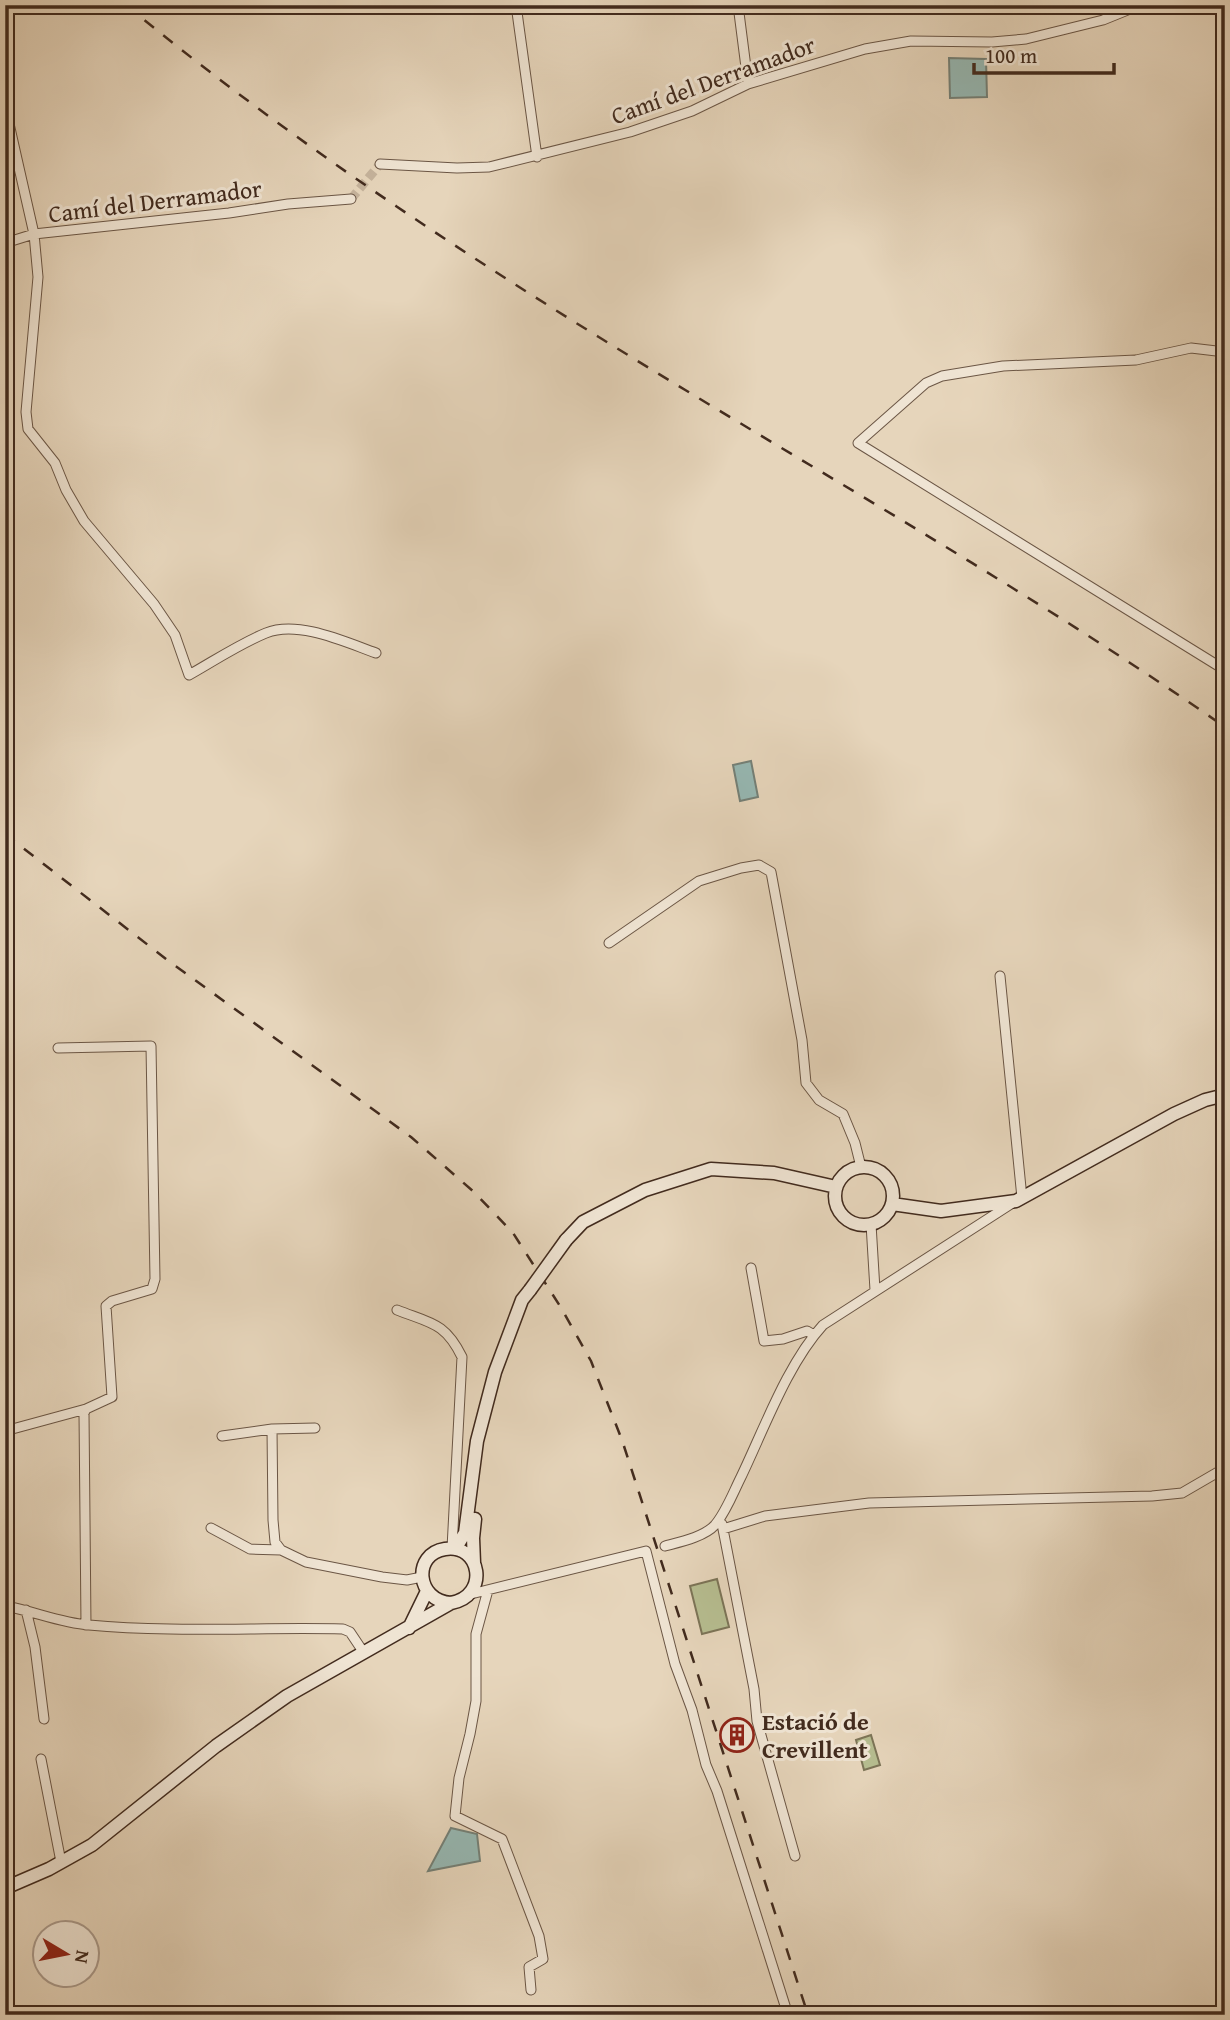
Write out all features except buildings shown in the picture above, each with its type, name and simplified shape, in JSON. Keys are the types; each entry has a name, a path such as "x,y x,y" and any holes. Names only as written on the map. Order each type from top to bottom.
{"street":[{"path":"516,5 537,157"},
{"path":"737,5 748,83"},
{"name":"Camí del Derramador","path":"380,164 457,169 489,167 537,157 630,132 692,111 748,83 865,49 911,41 992,42 1026,39 1102,20 1140,5"},
{"path":"5,106 34,234 38,277 26,412 28,429 55,463 66,490 84,521 154,604 175,635 189,675 268,632 300,629 376,653"},
{"name":"Camí del Derramador","path":"5,243 34,234 288,204 351,200"},
{"path":"1225,352 1191,348 1136,360 1003,366 942,376 926,383 858,443 1225,670"},
{"path":"610,943 699,881 759,865 771,873 802,1040 806,1083 819,1100 843,1114 861,1167"},
{"path":"1000,976 1019,1200"},
{"path":"5,1431 86,1409 112,1397 106,1306 112,1301 152,1289 155,1279 151,1046 58,1048"},
{"path":"665,1546 714,1527 794,1367 807,1343 823,1325 1019,1200 1174,1114 1205,1100 1225,1095"},
{"path":"861,1167 877,1169 885,1175 893,1194 892,1204 880,1220 871,1224 854,1224 846,1219 836,1205 836,1187 840,1178 848,1171 861,1167"},
{"path":"453,1548 465,1533 477,1441 495,1372 522,1300 566,1240 583,1222 645,1190 711,1170 774,1173 836,1187"},
{"path":"892,1204 941,1211 1019,1200"},
{"path":"871,1224 876,1290"},
{"path":"751,1268 764,1341 783,1339 807,1331 814,1335"},
{"path":"397,1310 443,1327 454,1340 462,1357 453,1548"},
{"path":"86,1409 86,1625"},
{"path":"471,1594 477,1579 473,1538 484,1443 482,1424"},
{"path":"222,1436 272,1429 315,1428"},
{"path":"272,1429 272,1520 275,1542 281,1550"},
{"path":"723,1529 765,1516 869,1503 1182,1493 1225,1468"},
{"path":"721,1516 754,1689 757,1721 795,1856"},
{"path":"211,1528 250,1549 281,1550 306,1562 382,1577 407,1580 422,1577"},
{"path":"474,1563 463,1551 453,1548 439,1550 426,1561 422,1577 427,1591 438,1601 459,1602 471,1594 646,1551 663,1622 692,1710 706,1765 717,1791 788,2015"},
{"path":"488,1590 476,1634 476,1701 459,1778 454,1816 502,1839 539,1936 542,1959 529,1967 531,1990"},
{"path":"409,1628 427,1591"},
{"path":"5,1888 61,1863 92,1845 216,1746 287,1696 452,1603"},
{"path":"5,1606 86,1625 194,1629 343,1629 350,1632 364,1653"},
{"path":"26,1610 35,1647 44,1719"},
{"path":"41,1759 61,1863"}],"green space":[{"path":"717,1579 729,1627 702,1634 690,1586"},
{"path":"871,1735 880,1765 864,1770 856,1740"}],"water":[{"path":"949,58 986,59 987,97 950,98"},
{"path":"751,761 758,797 740,801 733,765"},
{"path":"451,1828 477,1834 480,1861 428,1871"}],"tunnel":[{"path":"351,199 380,164"}],"railway":[{"path":"126,5 240,95 418,221 680,387 1072,625 1225,727"},
{"path":"5,834 166,959 411,1137 474,1192 513,1233 560,1306 591,1361 622,1440 808,2015"}],"place":[{"name":"Estació de Crevillent","path":"737,1735"}]}
